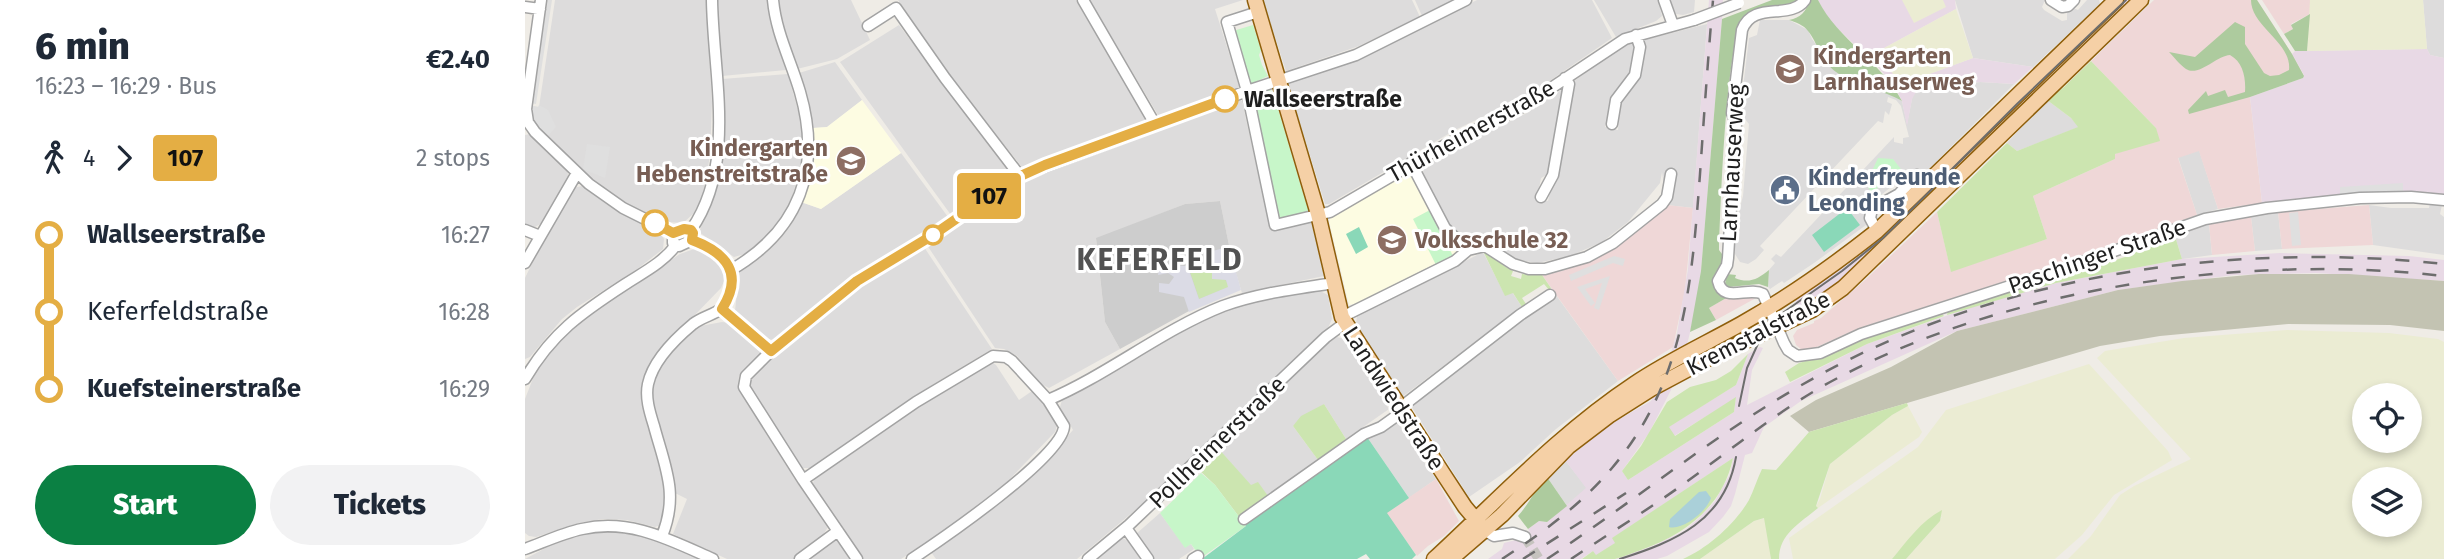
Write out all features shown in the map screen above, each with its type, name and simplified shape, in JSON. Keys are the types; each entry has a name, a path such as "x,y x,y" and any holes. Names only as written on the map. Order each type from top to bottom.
{"main road":[{"name":"Kremstalstraße","path":"1451,559 1543,457 1608,402 1769,306 1835,264 1877,231 2116,0"},
{"name":"Kremstalstraße","path":"1434,559 1480,525 1568,447 1610,415 1651,389 1824,303 1862,271 2141,0"},
{"name":"Landwiedstraße","path":"1256,6 1318,214 1344,320 1401,410 1480,525"}],"street":[{"path":"525,379 529,365 571,321 663,259 676,245 691,235 713,183 716,155 718,109 712,0"},
{"path":"731,270 762,249 785,226 795,205 806,168 808,134 804,107 782,42 773,0"},
{"path":"1083,0 1155,124"},
{"path":"857,559 744,387 746,376 771,351 857,281 933,235 1020,176 1155,124 1356,55 1466,0"},
{"path":"1664,0 1673,25"},
{"name":"Larnhauserweg","path":"1769,306 1760,292 1727,293 1720,289 1718,281 1728,258 1736,123 1732,113 1741,36 1743,25 1750,17 1761,12 1797,8 1805,0"},
{"path":"2051,0 2056,5 2065,7 2074,0"},
{"name":"Thürheimerstraße","path":"1318,214 1330,212 1411,163 1524,106 1617,43 1636,35 1694,20 1741,1"},
{"path":"525,7 541,5 526,109 527,126 615,204 673,233 684,229 717,252 731,270 731,283 722,309 692,325 665,352 655,365 648,384 649,408 671,499 669,519 662,536"},
{"name":"Landwiedstraße","path":"1256,6 1227,22 1247,91 1275,225 1318,214"},
{"path":"868,26 896,8 945,78 1020,176"},
{"path":"1612,124 1616,100 1635,75 1640,47 1636,35"},
{"path":"1541,197 1553,175 1569,84 1565,78"},
{"path":"1411,163 1445,228 1468,250 1485,246 1513,264 1536,269 1555,267 1587,257 1613,243 1662,204 1667,197 1671,174"},
{"path":"525,263 577,173"},
{"path":"1877,231 1870,218 1872,209 1899,194 1917,175"},
{"name":"Paschinger Straße","path":"1777,326 1788,350 1797,356 1809,356 1861,334 2060,270 2205,219 2267,208 2360,198 2411,197 2444,200"},
{"path":"525,230 540,236"},
{"path":"673,233 672,241 676,245"},
{"name":"Pollheimerstraße","path":"1088,559 1126,528 1344,320 1455,261 1468,250"},
{"path":"1048,401 1186,324 1223,307 1261,295 1334,283"},
{"path":"1244,519 1364,434 1381,427 1520,315 1550,295"},
{"path":"1769,306 1777,326"},
{"path":"722,309 771,351"},
{"path":"803,480 916,402 989,358 999,356 1012,361 1048,401 1064,426 1061,436 1023,475 981,512 912,559"},
{"path":"525,549 574,531 622,525 662,536 713,559"},
{"path":"1480,525 1494,536 1513,533 1525,537"},
{"path":"1126,528 1148,559"},
{"path":"800,559 838,531"}],"shaded area":[{"path":"546,0 552,0 536,104 530,103"},
{"path":"555,0 706,0 712,102 710,156 702,198 693,214 683,223 667,222 619,200 588,176 537,126 532,106 539,107"},
{"path":"717,0 767,0 772,27 786,70 722,76"},
{"path":"778,0 851,0 870,40 837,59 797,69"},
{"path":"898,0 1076,0 1145,116 1145,121 1022,167 963,94"},
{"path":"1089,0 1243,0 1215,9 1240,88 1163,116 1158,115"},
{"path":"1263,0 1412,0 1420,17 1359,46 1286,71"},
{"path":"1415,0 1453,0 1422,16"},
{"path":"1477,0 1592,0 1612,38 1532,93 1455,130 1325,204 1289,82 1373,52"},
{"path":"1594,0 1658,0 1662,16 1616,37"},
{"path":"1670,0 1695,0 1694,12 1676,14"},
{"path":"1709,0 1723,0 1701,271 1695,312 1684,357 1671,390 1649,433 1622,471 1628,480 1734,412 1736,398 1674,436 1668,427 1736,385 1748,354 1760,347 1763,348 1752,370 1747,405 1867,344 1971,307 2056,283 2182,259 2280,253 2409,256 2444,260 2444,281 2316,273 2234,275 2118,290 1957,331 1801,401 1764,427 1752,453 1745,455 1731,506 1723,517 1709,532 1667,556 1657,559 1615,559 1653,546 1684,531 1715,501 1730,474 1733,458 1613,538 1616,543 1596,556 1593,551 1581,559 1488,559 1502,549 1504,543 1521,541 1531,535 1528,529 1539,521 1547,522 1586,488 1565,460 1611,424 1651,401 1665,372 1677,333 1688,269"},
{"path":"1818,0 1955,0 1956,9 1875,53 1902,84 1973,58 2033,67 2014,84 1980,82 1947,85 1916,92 1907,126 1902,101 1894,85 1826,16"},
{"path":"1902,0 1943,0 1946,7 1914,23"},
{"path":"1955,0 2045,0 2042,7 2044,10 2062,21 2067,20 2067,13 2073,8 2078,10 2087,0 2099,0 2100,4 2033,67 1973,58"},
{"path":"2122,0 2135,0 1852,276 1801,312 1794,298"},
{"path":"2154,0 2257,0 2304,76 2250,97 2262,203 2218,209 2199,151 2178,158 2197,215 2061,263 1859,328 1810,350 1802,350 1796,345 1793,336 1797,330 1821,318 1937,212 1951,271 2047,239 2033,196 2115,159 2114,155 2156,128 2091,61"},
{"path":"2262,0 2310,0 2310,14 2291,24 2293,29 2284,34"},
{"path":"2310,0 2423,0 2427,49 2307,51"},
{"path":"2423,0 2444,0 2444,58 2430,55 2427,49"},
{"path":"1956,9 1973,58 1902,84 1875,53"},
{"path":"1760,20 1789,20 1808,30 1836,72 1886,91 1902,101 1907,124 1913,94 1920,90 1980,82 2014,84 1920,178 1910,171 1868,206 1866,225 1784,283 1782,281 1770,289 1769,270 1775,263 1771,259 1776,254 1781,257 1894,137 1894,142 1903,144 1903,138 1909,137 1901,106 1888,97 1887,102 1892,104 1889,115 1885,111 1883,123 1878,121 1760,246 1764,250 1756,259 1748,264 1740,262 1735,254 1735,241 1743,196 1749,124 1740,113 1749,38 1757,35"},
{"path":"1707,24 1693,208 1667,205 1662,172 1660,183 1628,222 1602,242 1570,256 1537,263 1515,259 1482,239 1462,236 1450,227 1423,172 1424,166 1465,142 1527,113 1564,88 1550,173 1541,178 1537,199 1548,201 1573,82 1617,49 1632,43 1636,46 1633,74 1612,101 1605,127 1618,130 1620,105 1638,77 1644,40"},
{"path":"899,25 1010,171 1007,176 951,215 840,62"},
{"path":"2427,49 2430,55 2444,58 2444,194 2386,191 2262,203 2250,97 2303,78 2304,75 2292,54 2295,51"},
{"path":"835,62 862,100 827,127 813,128 799,73"},
{"path":"788,74 802,125 802,158 793,194 782,219 773,230 745,254 734,257 699,232 712,201 720,167 722,79"},
{"path":"1239,99 1242,101 1270,228 1308,219 1311,221 1324,276 1242,293 1220,201 1185,204 1096,239 1105,322 1120,349 1049,388 1041,384 1017,356 1004,349 995,348 927,245 1015,183"},
{"name":"Kindergarten Hebenstreitstraße","path":"862,100 901,153 821,209 801,202 813,152 813,128 827,127"},
{"path":"2047,100 2079,127 2017,151 2007,143"},
{"path":"539,105 548,110 556,127 547,137 534,120 532,106"},
{"path":"530,134 567,169 568,175 568,181 544,222 535,227 525,226 525,135"},
{"path":"587,144 610,147 605,178 583,169"},
{"path":"2199,150 2218,209 2197,215 2178,157"},
{"path":"901,153 948,217 910,243 862,270 774,340 767,339 739,319 735,311 739,273 777,242 789,228 801,202 821,209"},
{"name":"Volksschule 32","path":"1409,173 1441,231 1455,245 1456,253 1358,303 1349,305 1329,221 1331,217"},
{"path":"2403,183 2403,191 2340,194 2340,187"},
{"path":"582,186 621,212 659,232 664,239 663,249 636,270 577,307 562,319 530,357 525,359 525,278 573,188"},
{"path":"1220,201 1240,289 1189,311 1120,349 1105,322 1096,238 1185,204"},
{"path":"2430,203 2442,205 2440,214 2444,217 2444,255 2373,245 2369,205 2429,208"},
{"path":"1667,205 1693,208 1685,290 1673,347 1618,381 1542,275 1562,271 1616,248"},
{"path":"2369,205 2373,245 2282,249 2278,212"},
{"path":"2278,212 2282,249 2255,251 2251,217"},
{"path":"2298,212 2301,245 2292,246 2289,213"},
{"path":"2251,217 2255,251 2212,255 2209,224"},
{"path":"2209,224 2212,255 2182,259 2175,236"},
{"path":"924,247 992,349 937,382 810,468 803,468 749,387 750,379 802,331 863,282"},
{"path":"1229,247 1241,290 1189,312 1184,297 1159,292 1159,283 1169,284 1174,277 1168,273 1158,275 1160,264 1210,268 1212,251","holes":["1189,270 1212,271 1212,279 1226,280 1228,287 1199,299"]},
{"path":"697,248 717,259 726,277 721,288 662,349 645,413 666,493 661,525 655,527 627,520 603,519 579,523 536,537 529,536 525,533 525,399 537,368 556,342 593,310 680,254"},
{"path":"1483,252 1505,295 1512,292 1522,307 1402,397 1362,337 1356,324 1357,316"},
{"path":"1614,256 1625,259 1623,266 1613,263 1571,281 1569,275"},
{"path":"2259,274 2349,274 2444,281 2444,331 2390,325 2288,324 2160,336 2100,346 1809,432 1790,416 1816,400 1891,367 1957,331 2118,290"},
{"path":"1610,276 1599,310 1594,308 1602,283 1585,289 1595,303 1591,306 1577,287"},
{"path":"1320,291 1328,295 1332,319 1328,328 1152,496 1077,559 936,559 931,552 984,515 1073,430 1060,407 1062,400 1212,315 1256,301"},
{"path":"1556,295 1618,381 1556,429 1520,462 1469,497 1411,406"},
{"path":"1728,297 1756,298 1716,320 1709,308"},
{"path":"730,323 761,349 761,353 739,376 738,388 828,527 823,535 794,559 727,559 673,534 687,499 675,493 652,407 652,381 665,357 695,327"},
{"path":"2287,330 2389,333 2444,342 2444,559 2068,559 2091,536 2120,495 2191,459 2097,358 2105,351 2184,338"},
{"path":"1337,337 1344,339 1389,409 1346,439 1324,404 1293,426 1318,460 1268,496 1251,486 1218,448"},
{"path":"992,362 1019,400 1032,391 1042,402 1057,426 1055,432 1004,485 974,510 926,543 901,559 863,559 815,490 815,478 916,407"},
{"path":"2089,364 2168,451 2172,460 2114,495 2082,535 2055,559 1906,559 1942,517 1919,528 1892,559 1793,559 1789,538 1918,447 1946,410"},
{"path":"1908,406 1922,432 1919,437 1818,508 1816,506 1830,464 1892,415"},
{"path":"1398,423 1436,479 1409,498 1367,437"},
{"path":"1565,460 1587,488 1567,506 1547,477"},
{"path":"1436,479 1459,521 1417,556 1386,513"},
{"path":"1160,513 1185,547 1191,544 1194,549 1179,559 1154,559 1136,534"},
{"path":"1765,518 1771,559 1700,559 1754,521"},
{"path":"595,531 624,531 652,538 700,559 525,559 555,543"},
{"path":"1123,538 1140,559 1096,559"},
{"path":"833,539 839,540 852,559 803,559"}],"green space":[{"path":"1772,0 1798,0 1757,9 1747,14 1740,27 1729,85 1719,246 1725,258 1713,277 1715,289 1728,297 1709,308 1716,320 1690,332 1701,271 1722,19"},
{"path":"1810,0 1818,0 1826,14 1883,74 1902,101 1851,80 1831,67 1806,29 1789,20 1803,13"},
{"path":"2251,0 2257,0 2292,54 2303,78 2250,97 2189,114 2188,110 2206,91 2208,96 2225,90 2228,97 2245,92 2243,71 2230,55 2191,71 2169,52 2195,57 2235,22 2245,27 2245,44 2264,73 2270,76 2279,75 2289,70 2284,51 2257,18"},
{"path":"2310,14 2307,51 2295,51 2284,34 2293,29 2291,25"},
{"path":"1253,25 1261,50 1259,55 1268,76 1249,84 1233,31"},
{"path":"2091,61 2156,128 2160,141 2115,154 2115,159 2033,196 2047,239 1951,272 1937,212 2007,143 2017,151 2078,127 2071,118 2047,100"},
{"path":"1268,89 1273,92 1308,210 1279,220 1252,98 1254,92"},
{"path":"1878,158 1893,159 1904,173 1882,188 1878,186 1882,196 1876,199 1863,180 1864,176 1871,173"},
{"path":"1847,208 1860,225 1824,252 1812,235"},
{"path":"1430,210 1453,256 1436,265 1413,219"},
{"path":"1359,227 1368,247 1356,254 1346,234"},
{"path":"2175,236 2182,259 2056,283 1947,315 1948,310 2073,270 2075,273 2125,257 2123,254"},
{"path":"1483,251 1513,271 1511,276 1521,279 1522,274 1542,275 1551,288 1549,290 1544,284 1522,298 1526,304 1522,307 1513,293 1505,296"},
{"path":"1189,269 1218,274 1229,287 1199,299"},
{"path":"1769,270 1768,287 1759,284 1729,287 1725,284 1727,274 1736,275 1735,278 1740,280 1749,280"},
{"path":"1940,312 1944,316 1867,344 1790,382 1785,372 1799,363 1828,354 1865,336"},
{"path":"1748,354 1736,385 1669,427 1675,436 1736,397 1734,412 1628,480 1622,471 1641,446 1667,402 1690,387 1716,380 1731,371"},
{"path":"1907,403 1908,406 1892,415 1830,464 1816,506 1818,508 1787,536 1779,559 1771,559 1764,518 1754,521 1700,559 1683,559 1702,549 1729,526 1749,500 1762,469 1776,470 1809,432"},
{"path":"1324,404 1346,439 1318,460 1293,426 1301,416"},
{"path":"1367,437 1409,498 1387,513 1416,555 1412,559 1370,559 1366,554 1357,559 1202,559 1246,526 1244,523"},
{"path":"1218,448 1251,485 1258,482 1268,496 1240,518 1215,485 1197,468"},
{"path":"1733,458 1721,490 1700,516 1687,527 1673,536 1615,559 1582,559 1593,551 1596,555 1615,543 1612,538"},
{"path":"1201,473 1215,485 1246,526 1201,558 1191,544 1185,548 1160,513"},
{"path":"1547,477 1567,506 1547,522 1539,521 1528,529 1518,516"},
{"path":"1942,510 1940,521 1906,559 1892,559 1921,526"}],"water":[{"path":"1706,491 1711,498 1699,514 1687,523 1669,527 1670,519 1699,492"}],"tunnel":[{"path":"1525,537 1539,559"}],"tram line":[{"path":"1739,406 1747,368 1761,337 1770,325 1883,238 2126,0"},
{"path":"1620,559 1678,536 1709,513 1730,479 1736,457"}],"railway":[{"path":"1502,559 1560,518 1612,468 1636,435 1655,401 1670,365 1688,291 1693,253 1713,0"},
{"path":"1547,559 1779,398 1886,342 1961,313 2040,290 2120,273 2201,263 2283,257 2364,258 2444,264"},
{"path":"1571,559 1660,500 1806,396 1892,352 1966,324 2044,302 2125,285 2206,275 2288,270 2367,270 2444,276"},
{"path":"1523,559 1626,493"}],"bus line":[{"name":"107","path":"655,223 673,233 684,229 691,230 692,240 709,247 726,261 732,279 722,309 771,351 857,281 933,235 1014,179 1045,165 1225,99"}],"place":[{"name":"Kindergarten Larnhauserweg","path":"1790,69"},
{"name":"Wallseerstraße","path":"1225,99"},
{"name":"Kindergarten Hebenstreitstraße","path":"851,161"},
{"name":"Kinderfreunde Leonding","path":"1785,190"},
{"name":"Volksschule 32","path":"1392,240"}],"district":[{"name":"KEFERFELD","path":"1160,260"}]}
